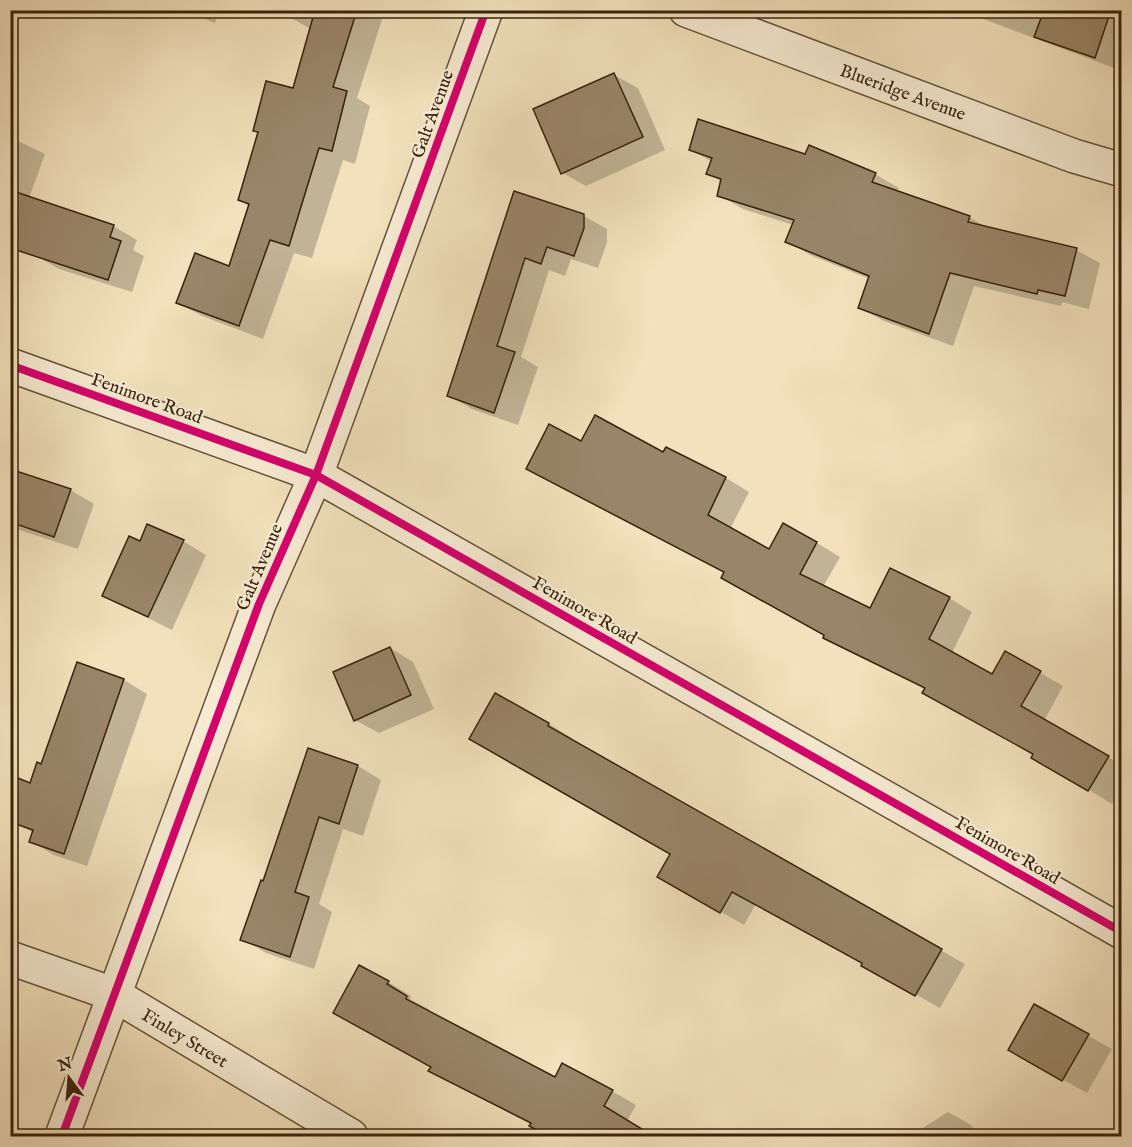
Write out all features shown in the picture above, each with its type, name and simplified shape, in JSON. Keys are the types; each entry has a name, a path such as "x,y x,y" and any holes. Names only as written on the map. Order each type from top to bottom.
{"street":[{"name":"Galt Avenue","path":"62,1137 259,604 316,475 486,10"},
{"name":"Blueridge Avenue","path":"686,10 1074,156 1122,170"},
{"name":"Fenimore Road","path":"10,364 316,475 1122,933"},
{"name":"Finley Street","path":"10,958 113,994 351,1137"}],"building":[{"path":"315,10 357,10 333,87 347,91 332,151 319,148 289,246 270,240 239,326 176,303 195,253 229,266 249,204 238,200 258,132 253,131 266,81 293,88"},
{"path":"1044,10 1111,10 1095,58 1034,37"},
{"path":"614,73 643,137 561,174 533,109"},
{"path":"698,119 805,154 809,145 876,173 872,182 970,216 968,222 1077,248 1065,296 1038,290 1037,294 950,273 929,334 858,308 869,276 785,242 794,220 717,196 721,179 706,174 712,158 689,150"},
{"path":"10,190 114,225 110,237 121,241 108,280 10,248"},
{"path":"514,191 584,214 584,228 574,256 547,247 541,264 525,258 497,346 515,352 494,413 447,396"},
{"path":"595,415 663,452 666,447 726,477 708,515 769,549 783,523 817,542 800,574 870,608 890,568 950,597 929,639 992,674 1005,651 1041,671 1021,706 1109,756 1088,791 1031,758 1033,754 922,693 925,688 823,638 824,635 721,578 724,572 526,469 549,424 581,441"},
{"path":"10,469 71,489 54,537 10,522"},
{"path":"147,524 184,540 148,617 102,596 129,536 140,541"},
{"path":"390,647 411,695 354,721 333,672"},
{"path":"77,662 124,679 64,854 29,842 33,830 10,822 10,800 18,778 30,783 37,762 41,764"},
{"path":"495,693 549,723 548,726 942,949 915,996 861,966 862,963 732,892 720,913 657,877 670,854 469,739"},
{"path":"308,748 358,765 339,824 319,817 295,892 309,897 290,957 240,940 261,880 263,881"},
{"path":"359,965 389,981 387,984 407,996 406,999 555,1077 562,1063 613,1090 604,1106 655,1137 550,1137 529,1126 531,1123 428,1071 431,1067 333,1013"},
{"path":"1034,1004 1089,1034 1062,1081 1008,1050"}],"cycle path":[{"path":"62,1136 259,604 316,475 486,10"},
{"path":"10,365 316,475 1122,932"}]}
